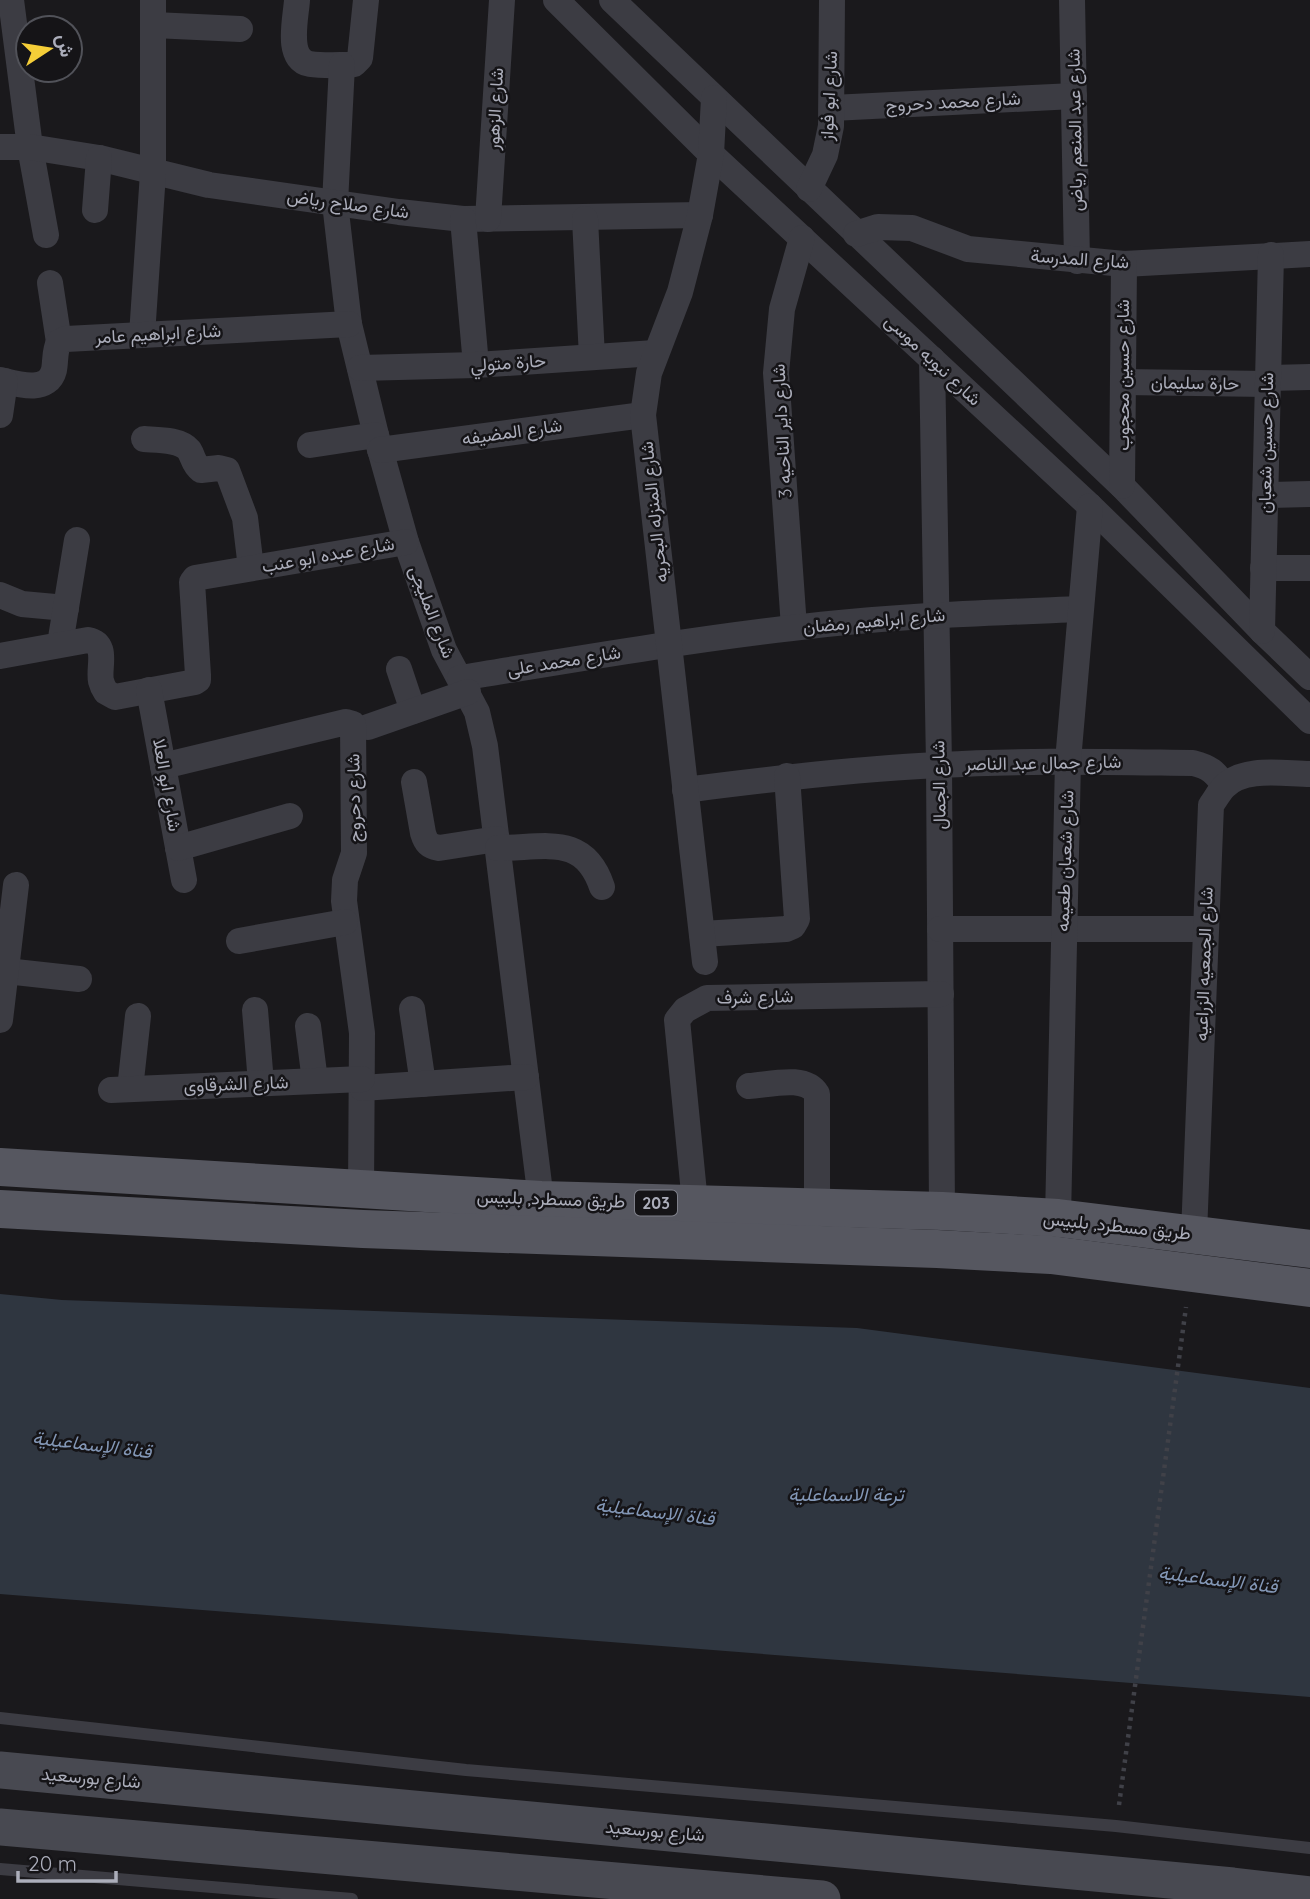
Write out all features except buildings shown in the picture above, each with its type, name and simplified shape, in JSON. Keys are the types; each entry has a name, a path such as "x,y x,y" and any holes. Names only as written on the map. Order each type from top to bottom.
{"main road":[{"name":"طريق مسطرد, بلبيس","path":"0,1167 541,1200 942,1211 1058,1218 1310,1250"},
{"name":"طريق مسطرد, بلبيس","path":"0,1209 363,1229 937,1248 1051,1255 1310,1287"},
{"name":"شارع بورسعيد","path":"0,1770 1233,1885 1310,1895"},
{"path":"0,1827 822,1899"}],"street":[{"path":"11,0 30,147 46,235"},
{"path":"297,0 294,49 297,57 311,64 342,65 354,64 360,58 366,0"},
{"name":"شارع الزهور","path":"476,365 476,219 502,0"},
{"name":"شارع نبويه موسى","path":"556,0 711,154 1090,506 1310,720"},
{"path":"612,0 1122,486 1310,677"},
{"name":"شارع ابو فواز","path":"809,189 825,155 830,133 832,0"},
{"name":"شارع عبد المنعم رياض","path":"1072,0 1077,261"},
{"path":"142,335 153,173 153,13 240,29"},
{"name":"شارع المليجى","path":"342,65 335,203 349,324 405,542 444,650 477,712 485,746 541,1200"},
{"name":"شارع محمد دحروج","path":"832,108 1074,96"},
{"name":"شارع المنزله البحريه","path":"705,962 643,415 649,373 680,292 700,215 711,154 714,98"},
{"name":"شارع صلاح رياض","path":"0,147 30,147 99,158 209,185 476,219 700,215"},
{"path":"95,210 99,158"},
{"path":"585,219 592,357"},
{"name":"شارع المدرسة","path":"856,234 878,227 912,228 968,249 1124,264 1310,254"},
{"name":"شارع داير الناحيه 3","path":"794,627 776,373 782,309 802,238"},
{"name":"شارع حسين شعبان","path":"1262,631 1271,255"},
{"name":"شارع حسين محجوب","path":"1122,486 1124,264"},
{"path":"0,415 2,380 33,386 48,380 54,371 58,342 50,283"},
{"name":"شارع ابراهيم عامر","path":"58,342 66,339 349,324"},
{"name":"حارة متولي","path":"360,368 476,365 655,353"},
{"name":"شارع الجمال","path":"932,359 939,765 942,1211"},
{"name":"حارة سليمان","path":"1123,382 1268,381 1310,377"},
{"name":"شارع المضيفه","path":"310,445 378,443 643,415"},
{"name":"شارع عبده ابو عنب","path":"144,439 180,444 188,449 194,463 201,470 227,470 245,518 251,568"},
{"path":"1265,495 1310,494"},
{"name":"شارع شعبان طعيمه","path":"1058,1218 1068,761 1090,506"},
{"path":"60,644 78,540"},
{"name":"شارع عبده ابو عنب","path":"149,690 198,680 192,582 199,576 405,542"},
{"path":"1263,568 1310,568"},
{"path":"0,595 22,604 66,608"},
{"name":"شارع ابراهيم رمضان","path":"668,644 794,627 935,615 1080,609"},
{"path":"0,656 60,644 94,641 101,651 101,680 106,692 115,697 149,690"},
{"name":"شارع محمد على","path":"368,727 413,711 464,685 668,644"},
{"path":"399,669 413,711"},
{"name":"شارع ابو العلا","path":"149,690 184,880"},
{"name":"شارع دحروج","path":"163,766 346,722 353,724 354,853 345,880 345,922 359,1005 362,1084 361,1191"},
{"name":"شارع جمال عبد الناصر","path":"685,790 787,776 939,765 1068,761 1193,763 1206,766 1217,774 1224,786"},
{"path":"1224,786 1237,778 1252,774 1310,774"},
{"path":"702,934 786,929 793,926 797,919 787,776"},
{"path":"414,782 425,841 431,846 439,848 497,844 570,847 585,856 597,870 602,887"},
{"name":"شارع الجمعيه الزراعيه","path":"1194,1234 1211,806 1224,786"},
{"path":"178,848 290,816"},
{"path":"0,1020 16,885"},
{"path":"239,941 345,922"},
{"path":"940,929 1205,929"},
{"path":"6,971 79,979"},
{"name":"شارع شرف","path":"695,1203 677,1020 685,1010 708,998 941,994"},
{"path":"412,1009 423,1084"},
{"path":"255,1010 261,1083"},
{"name":"شارع الشرقاوى","path":"138,1016 120,1089 315,1081 423,1084 526,1077"},
{"path":"308,1026 315,1081"},
{"path":"749,1086 801,1082 813,1087 817,1094 817,1207"}],"lane":[{"path":"0,1718 466,1770 1116,1826 1310,1848"},
{"path":"0,1868 352,1899"}],"path":[{"path":"1116,1826 1181,1331"}],"water":[{"name":"ترعة الاسماعلية","path":"0,1294 62,1300 857,1328 1310,1388 1310,1697 0,1594"}],"water label":[{"name":"قناة الإسماعيلية","path":"92,1444"},
{"name":"قناة الإسماعيلية","path":"655,1511"},
{"name":"قناة الإسماعيلية","path":"1218,1579"}]}
